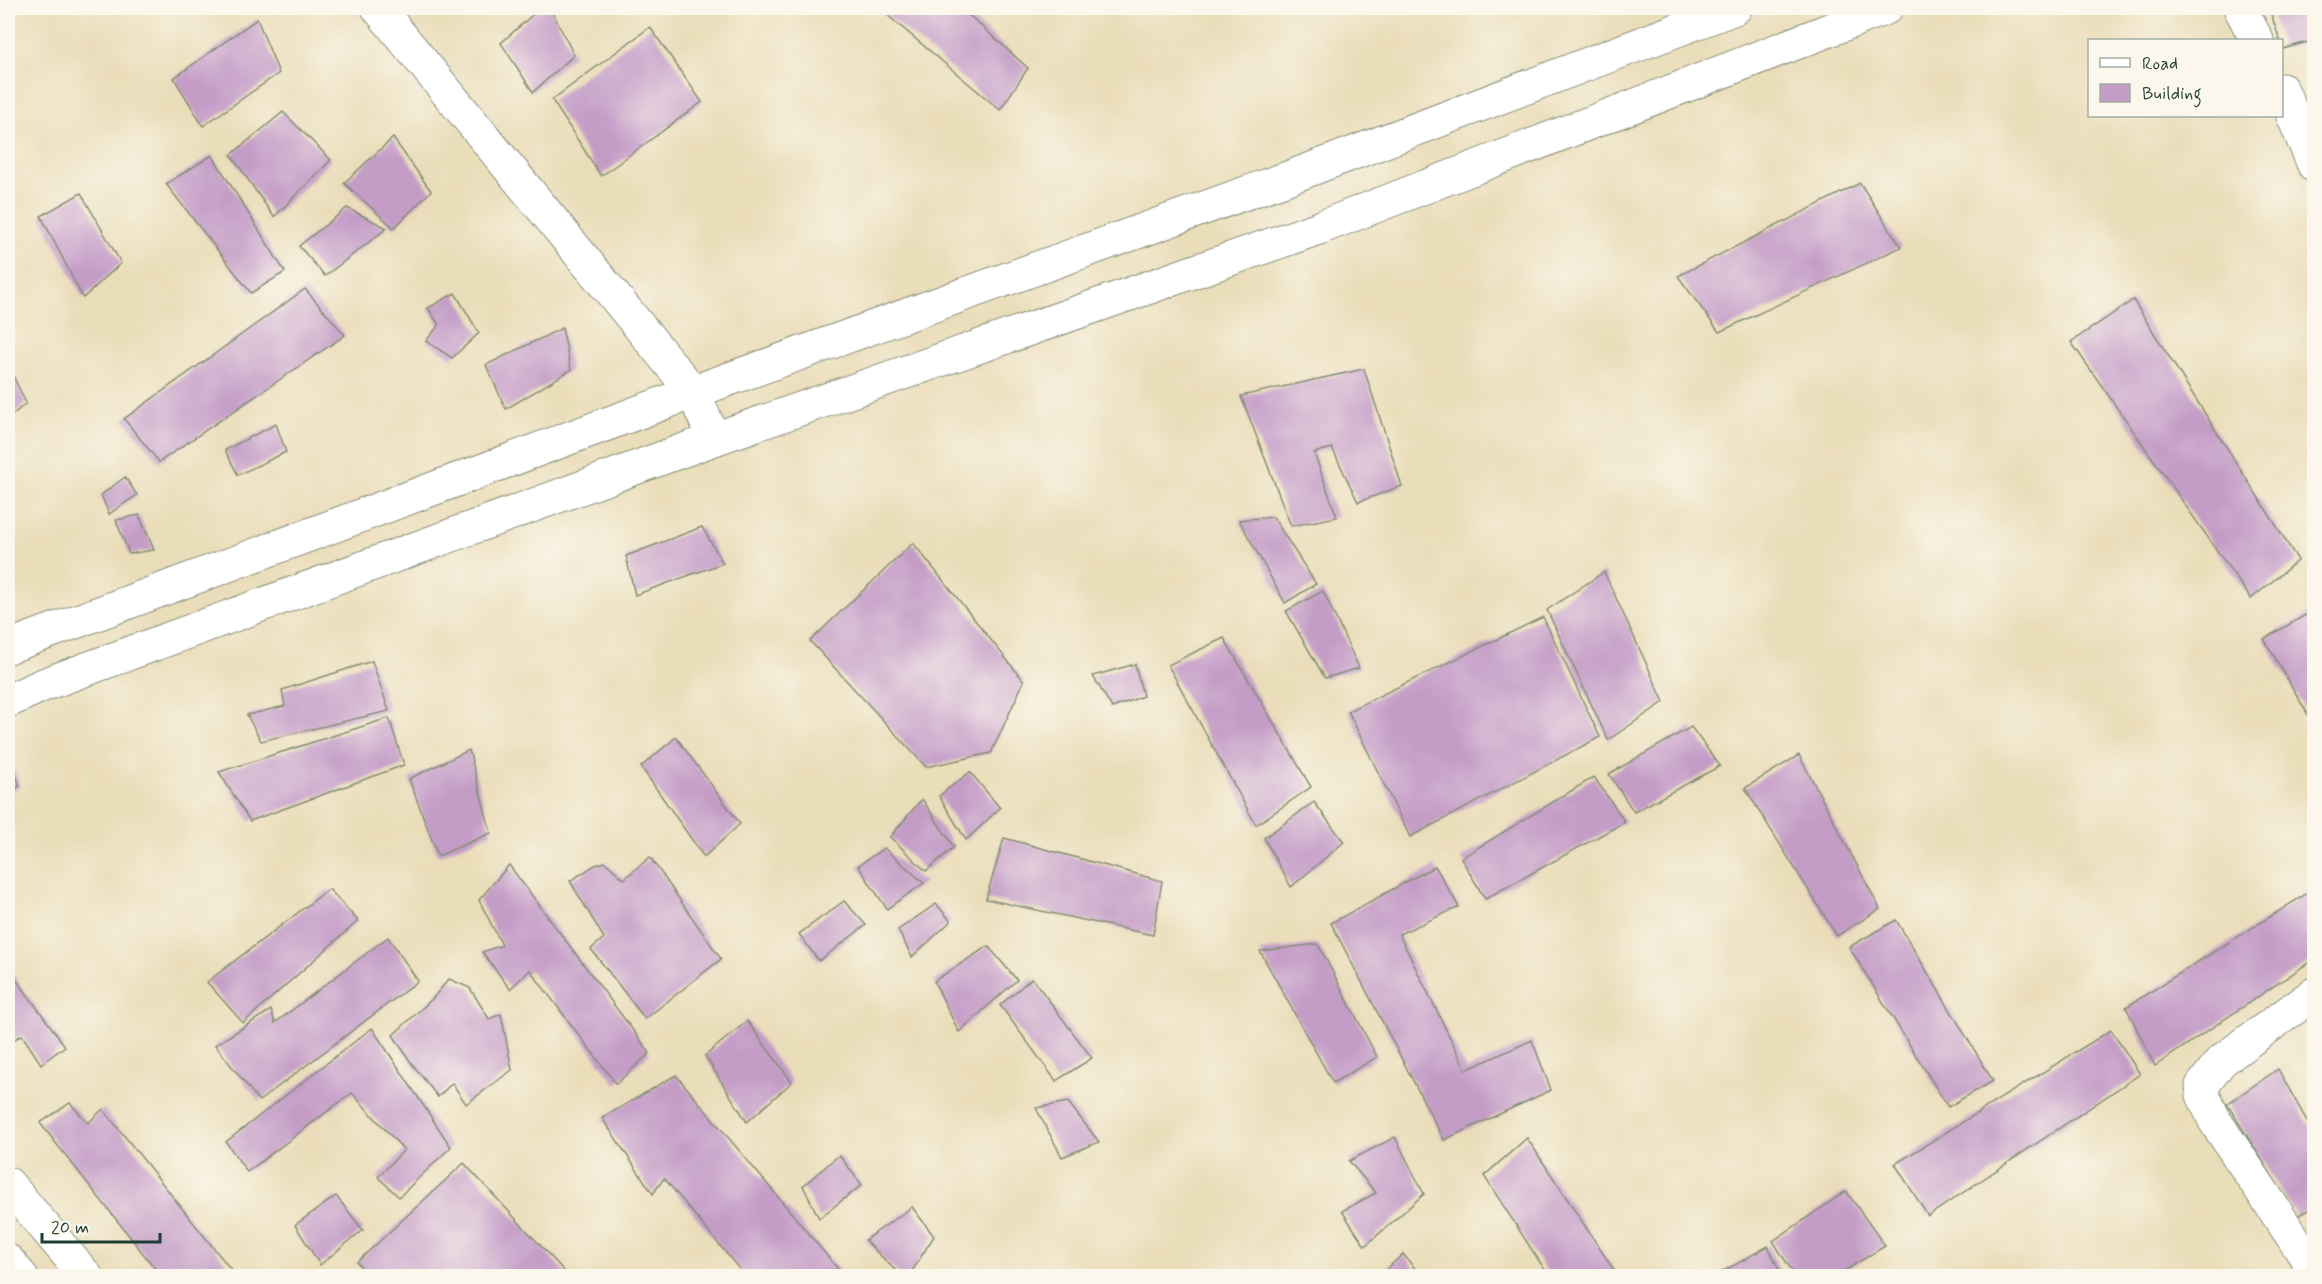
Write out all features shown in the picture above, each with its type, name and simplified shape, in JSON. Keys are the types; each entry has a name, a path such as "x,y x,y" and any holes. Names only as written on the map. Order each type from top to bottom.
{"main road":[{"path":"378,8 693,392 714,439"},
{"path":"8,647 693,392 1293,176 1735,8"},
{"path":"8,700 54,681 714,439 1319,228 1886,8"},
{"path":"2240,8 2256,39"},
{"path":"2283,92 2314,165"},
{"path":"2314,994 2221,1061 2202,1086 2203,1095 2215,1121 2314,1269"},
{"path":"8,1184 86,1276"},
{"path":"8,1261 21,1276"}],"building":[{"path":"540,8 550,8 574,55 533,92 501,43"},
{"path":"879,8 961,8 1028,68 1000,110"},
{"path":"2269,8 2310,8 2314,18 2314,40 2283,49 2283,39 2280,39"},
{"path":"257,19 279,73 203,126 174,78"},
{"path":"650,27 702,102 601,176 552,100"},
{"path":"283,112 331,160 274,217 231,155"},
{"path":"393,138 431,191 394,228 344,183"},
{"path":"212,155 285,272 251,293 166,184"},
{"path":"1860,183 1901,247 1719,332 1678,276"},
{"path":"81,193 121,263 83,298 41,216"},
{"path":"347,208 387,228 325,276 299,246"},
{"path":"305,289 345,335 159,462 124,419"},
{"path":"455,293 479,333 452,358 426,341 439,325 428,308"},
{"path":"2133,300 2298,560 2251,599 2071,342"},
{"path":"562,328 571,370 506,409 486,365"},
{"path":"8,365 26,403 8,419"},
{"path":"1364,369 1402,486 1358,502 1332,448 1314,453 1337,517 1291,526 1241,396"},
{"path":"276,424 286,452 238,475 225,450"},
{"path":"125,477 137,495 109,514 101,495"},
{"path":"139,515 154,550 129,554 116,520"},
{"path":"1273,517 1316,584 1285,603 1239,520"},
{"path":"702,527 723,563 635,595 626,556"},
{"path":"913,543 1024,681 991,753 926,767 810,641"},
{"path":"1604,572 1664,702 1608,740 1547,610"},
{"path":"1323,591 1359,668 1325,678 1286,611"},
{"path":"2314,610 2314,725 2264,639"},
{"path":"1543,617 1600,737 1410,837 1348,711"},
{"path":"1224,638 1311,787 1256,825 1168,665"},
{"path":"372,661 389,711 261,741 247,715 285,706 282,690"},
{"path":"1135,664 1143,696 1112,708 1093,676"},
{"path":"389,718 404,765 250,821 219,772"},
{"path":"1691,727 1720,766 1634,812 1609,774"},
{"path":"676,737 740,824 704,857 641,767"},
{"path":"469,750 491,833 438,856 409,779"},
{"path":"8,755 20,786 8,793"},
{"path":"1799,755 1880,909 1837,936 1745,788"},
{"path":"970,772 1000,808 966,840 939,796"},
{"path":"1594,777 1625,822 1485,899 1461,858"},
{"path":"922,799 954,847 926,871 890,837"},
{"path":"1314,802 1344,842 1291,887 1264,838"},
{"path":"1004,838 1162,881 1153,935 986,899"},
{"path":"884,848 924,883 887,909 858,866"},
{"path":"650,857 721,959 645,1019 591,949 604,938 570,881 595,865 605,862 624,879"},
{"path":"509,865 650,1053 616,1084 530,970 510,989 482,952 502,945 479,900"},
{"path":"1435,866 1459,907 1399,934 1466,1070 1532,1040 1551,1090 1444,1140 1331,923"},
{"path":"329,889 358,921 243,1023 207,982"},
{"path":"2314,889 2314,959 2155,1066 2126,1007"},
{"path":"844,901 866,925 819,961 799,934"},
{"path":"936,904 951,921 912,957 898,930"},
{"path":"1896,920 1993,1081 1948,1107 1849,947"},
{"path":"388,937 418,981 259,1101 215,1045 271,1010 275,1023"},
{"path":"1318,944 1377,1057 1333,1083 1260,951"},
{"path":"988,946 1017,980 959,1032 934,981"},
{"path":"8,968 65,1046 41,1064 22,1035 8,1043"},
{"path":"1032,978 1092,1058 1056,1081 1000,1005"},
{"path":"449,979 470,988 489,1019 501,1014 512,1070 466,1104 452,1083 438,1097 393,1035 433,998"},
{"path":"747,1021 792,1082 747,1122 705,1056"},
{"path":"372,1028 451,1147 399,1197 378,1177 404,1150 352,1093 247,1172 226,1142"},
{"path":"2111,1030 2140,1074 1928,1216 1895,1164"},
{"path":"2278,1069 2314,1134 2314,1207 2297,1216 2227,1104"},
{"path":"676,1075 844,1276 745,1276 664,1178 653,1194 602,1118"},
{"path":"1068,1102 1099,1142 1062,1157 1036,1108"},
{"path":"70,1103 88,1123 103,1109 236,1276 161,1276 40,1123"},
{"path":"1395,1137 1424,1194 1365,1246 1342,1211 1376,1193 1349,1161"},
{"path":"1527,1138 1618,1276 1549,1276 1484,1176"},
{"path":"839,1155 862,1185 819,1218 803,1186"},
{"path":"464,1163 565,1272 561,1276 368,1276 357,1262"},
{"path":"1846,1191 1885,1246 1836,1276 1795,1276 1773,1241"},
{"path":"336,1196 363,1230 320,1265 295,1225"},
{"path":"912,1207 934,1236 909,1276 901,1276 865,1240"},
{"path":"1768,1246 1782,1276 1715,1276"},
{"path":"1403,1254 1421,1276 1379,1276"}]}
